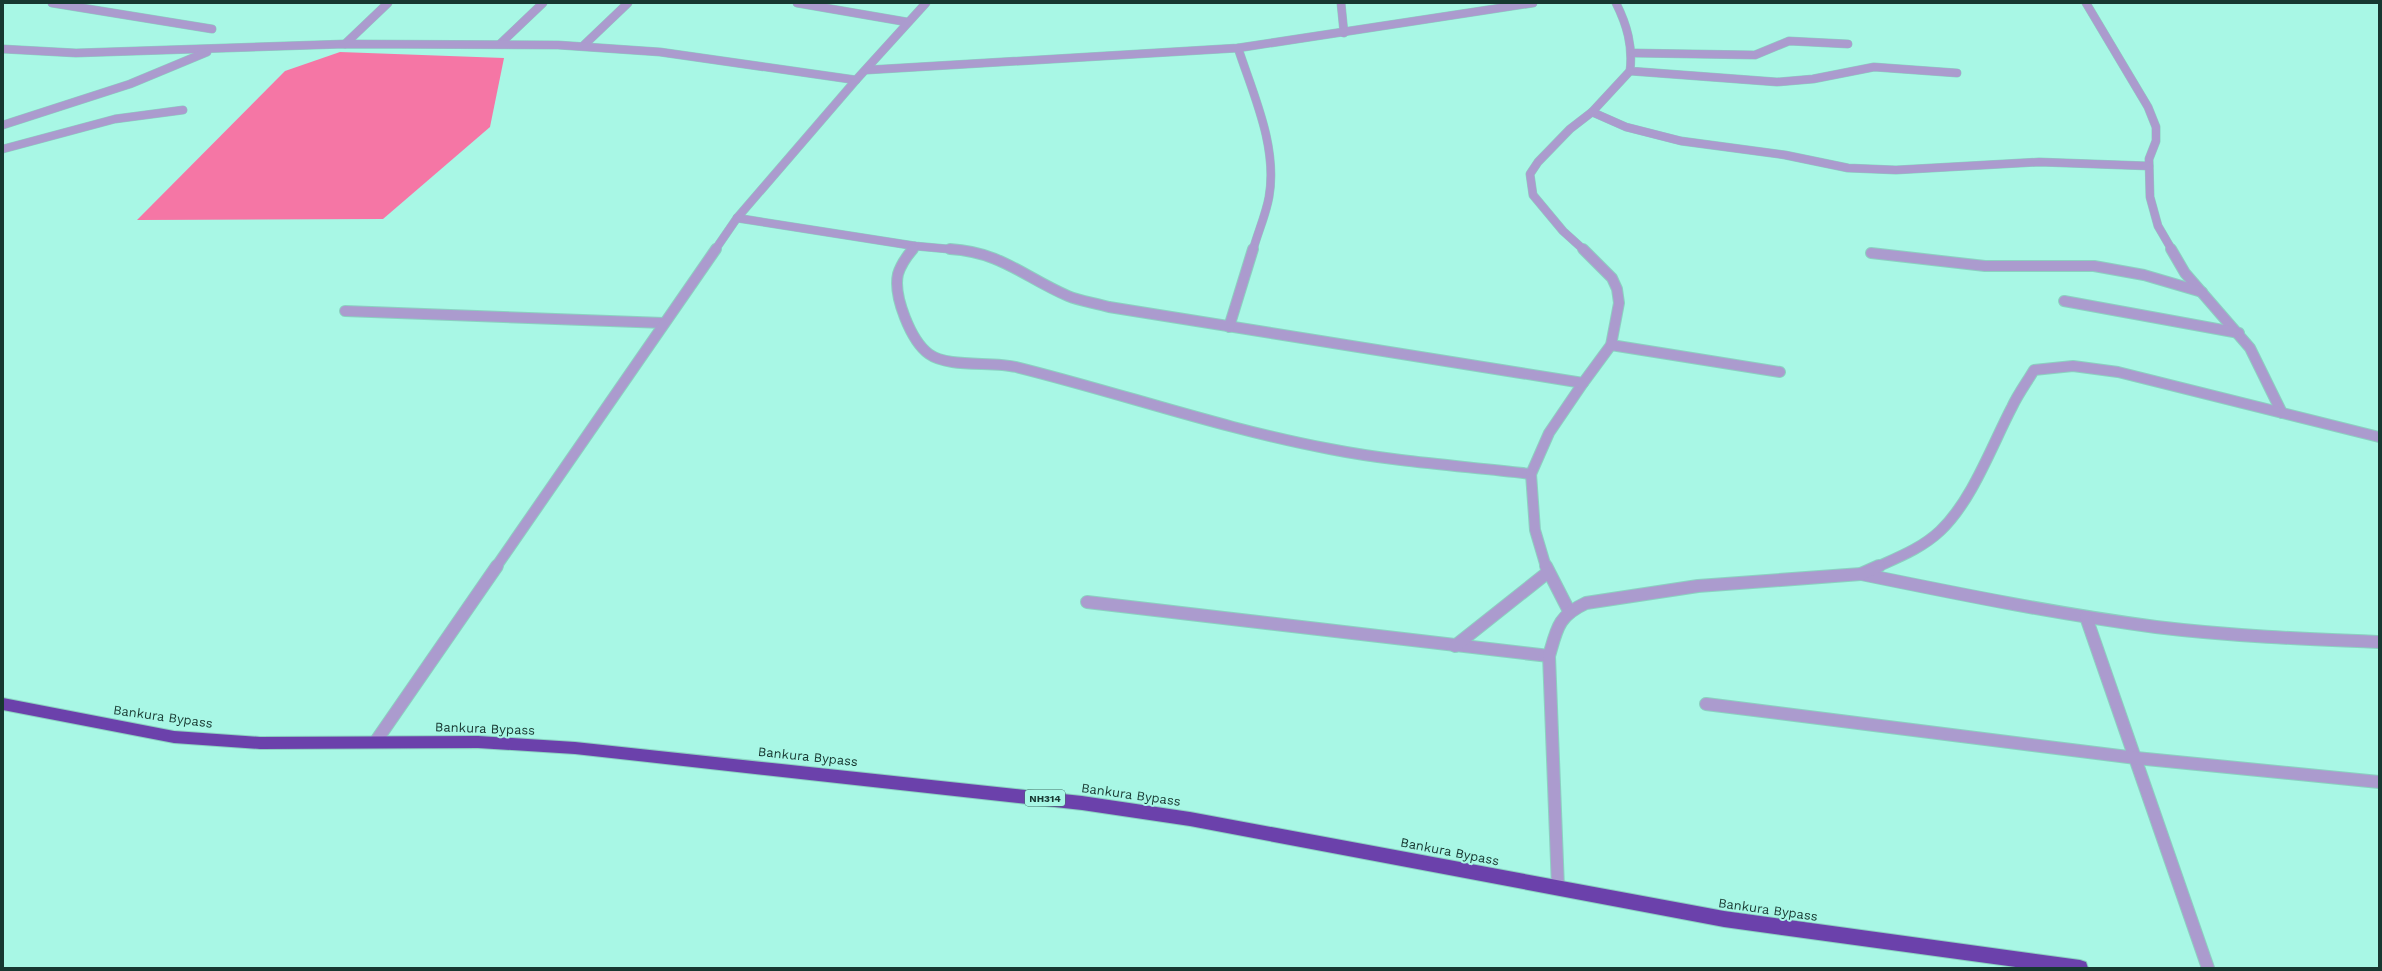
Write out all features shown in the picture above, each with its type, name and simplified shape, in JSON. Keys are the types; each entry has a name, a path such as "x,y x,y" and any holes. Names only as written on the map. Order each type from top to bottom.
{"highway":[{"name":"Bankura Bypass","path":"3,704 174,737 260,743 376,741 478,742 576,748 1082,803 1198,820 1724,919 2080,968"}],"street":[{"path":"52,3 212,29"},
{"path":"344,44 388,3"},
{"path":"500,44 543,3"},
{"path":"584,46 628,3"},
{"path":"797,3 907,22"},
{"path":"376,741 737,218 856,80 867,70 907,22 926,3"},
{"path":"1341,3 1344,34"},
{"path":"867,70 1238,48 1344,34 1533,3"},
{"path":"1569,612 1547,573 1536,540 1531,512 1531,474 1549,433 1611,345 1619,302 1612,278 1563,231 1533,195 1530,184 1530,174 1538,162 1570,129 1592,112 1630,71 1633,52 1627,27 1616,3"},
{"path":"2086,3 2148,107 2156,127 2156,141 2149,159 2149,166 2150,198 2158,226 2185,273 2250,348 2282,413"},
{"path":"1633,52 1755,55 1765,54 1780,44 1789,41 1848,44"},
{"path":"3,49 76,53 212,50 344,44 500,44 584,46 660,52 856,80"},
{"path":"1229,327 1269,197 1272,180 1264,129 1238,48"},
{"path":"3,125 130,84 212,50"},
{"path":"1630,71 1777,82 1813,79 1874,67 1957,73"},
{"path":"3,149 131,116 160,111 183,110"},
{"path":"1592,112 1626,127 1681,141 1872,170 2039,162 2149,166"},
{"path":"737,218 915,246 956,249 982,254 1008,263 1068,296 1085,302 1229,327 1583,383"},
{"path":"915,246 901,266 898,277 898,291 904,315 910,326 924,350 937,359 1008,365 1278,438 1331,449 1531,474"},
{"path":"1871,253 1985,266 2094,266 2144,275 2202,292"},
{"path":"2064,301 2238,333"},
{"path":"345,311 664,323"},
{"path":"1611,345 1780,372"},
{"path":"1861,574 1914,550 1940,531 1957,512 1996,442 2012,406 2034,370 2050,366 2071,365 2133,375 2379,437"},
{"path":"1455,646 1547,573"},
{"path":"1558,888 1549,656 1558,626 1569,612 1586,603 1698,586 1861,574 2008,604 2157,627 2259,636 2379,642"},
{"path":"1087,602 1549,656"},
{"path":"2086,617 2208,968"},
{"path":"1706,704 2136,758 2379,782"}],"shaded area":[{"path":"340,52 504,58 490,127 383,219 137,220 285,71"}]}
